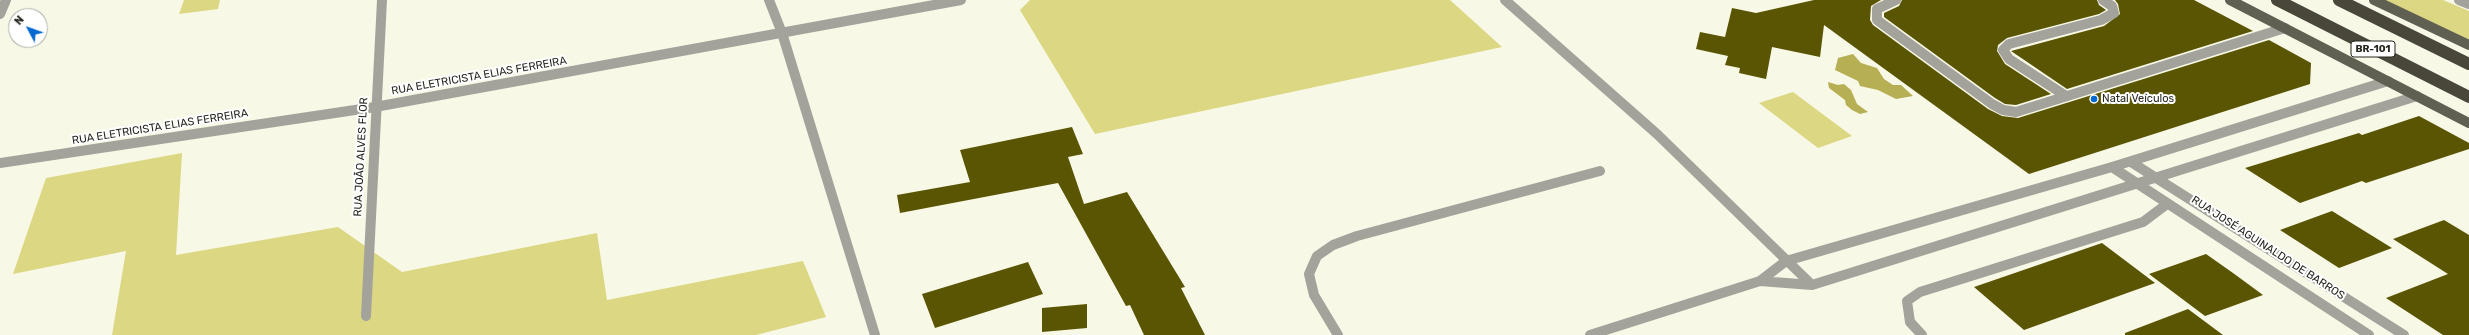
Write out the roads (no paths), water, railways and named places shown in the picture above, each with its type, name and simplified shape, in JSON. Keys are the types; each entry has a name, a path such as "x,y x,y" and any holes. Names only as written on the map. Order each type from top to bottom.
{"highway":[{"name":"BR-101","path":"2277,0 2469,97"},
{"name":"BR-101","path":"2339,0 2469,64"}],"main road":[{"path":"2230,0 2469,123"},
{"path":"2374,0 2469,45"}],"street":[{"path":"0,14 6,0"},
{"name":"RUA JOÃO ALVES FLOR","path":"366,316 375,107 382,0"},
{"path":"769,0 782,33 875,335"},
{"name":"RUA ELETRICISTA ELIAS FERREIRA","path":"0,163 375,107 961,0"},
{"path":"1505,0 1657,134 1812,285"},
{"path":"1896,0 1877,9 1877,20 2003,110 2016,112 2285,28"},
{"path":"2066,96 2009,59 2003,50 2008,44 2101,20 2114,14 2112,6 2103,0"},
{"path":"2458,0 2469,4"},
{"path":"1590,335 1760,281 1786,260 2131,162 2388,81"},
{"path":"1760,281 1812,285 2417,96"},
{"name":"RUA JOSÉ AGUINALDO DE BARROS","path":"2131,162 2157,177 2404,335"},
{"name":"RUA JOSÉ AGUINALDO DE BARROS","path":"2112,167 2369,335"},
{"path":"1338,335 1314,295 1309,274 1317,256 1333,245 1357,236 1600,171"},
{"path":"1922,335 1910,322 1906,301 1920,292 2143,222 2167,204"}],"place":[{"name":"Natal Veículos","path":"2094,99"}]}
